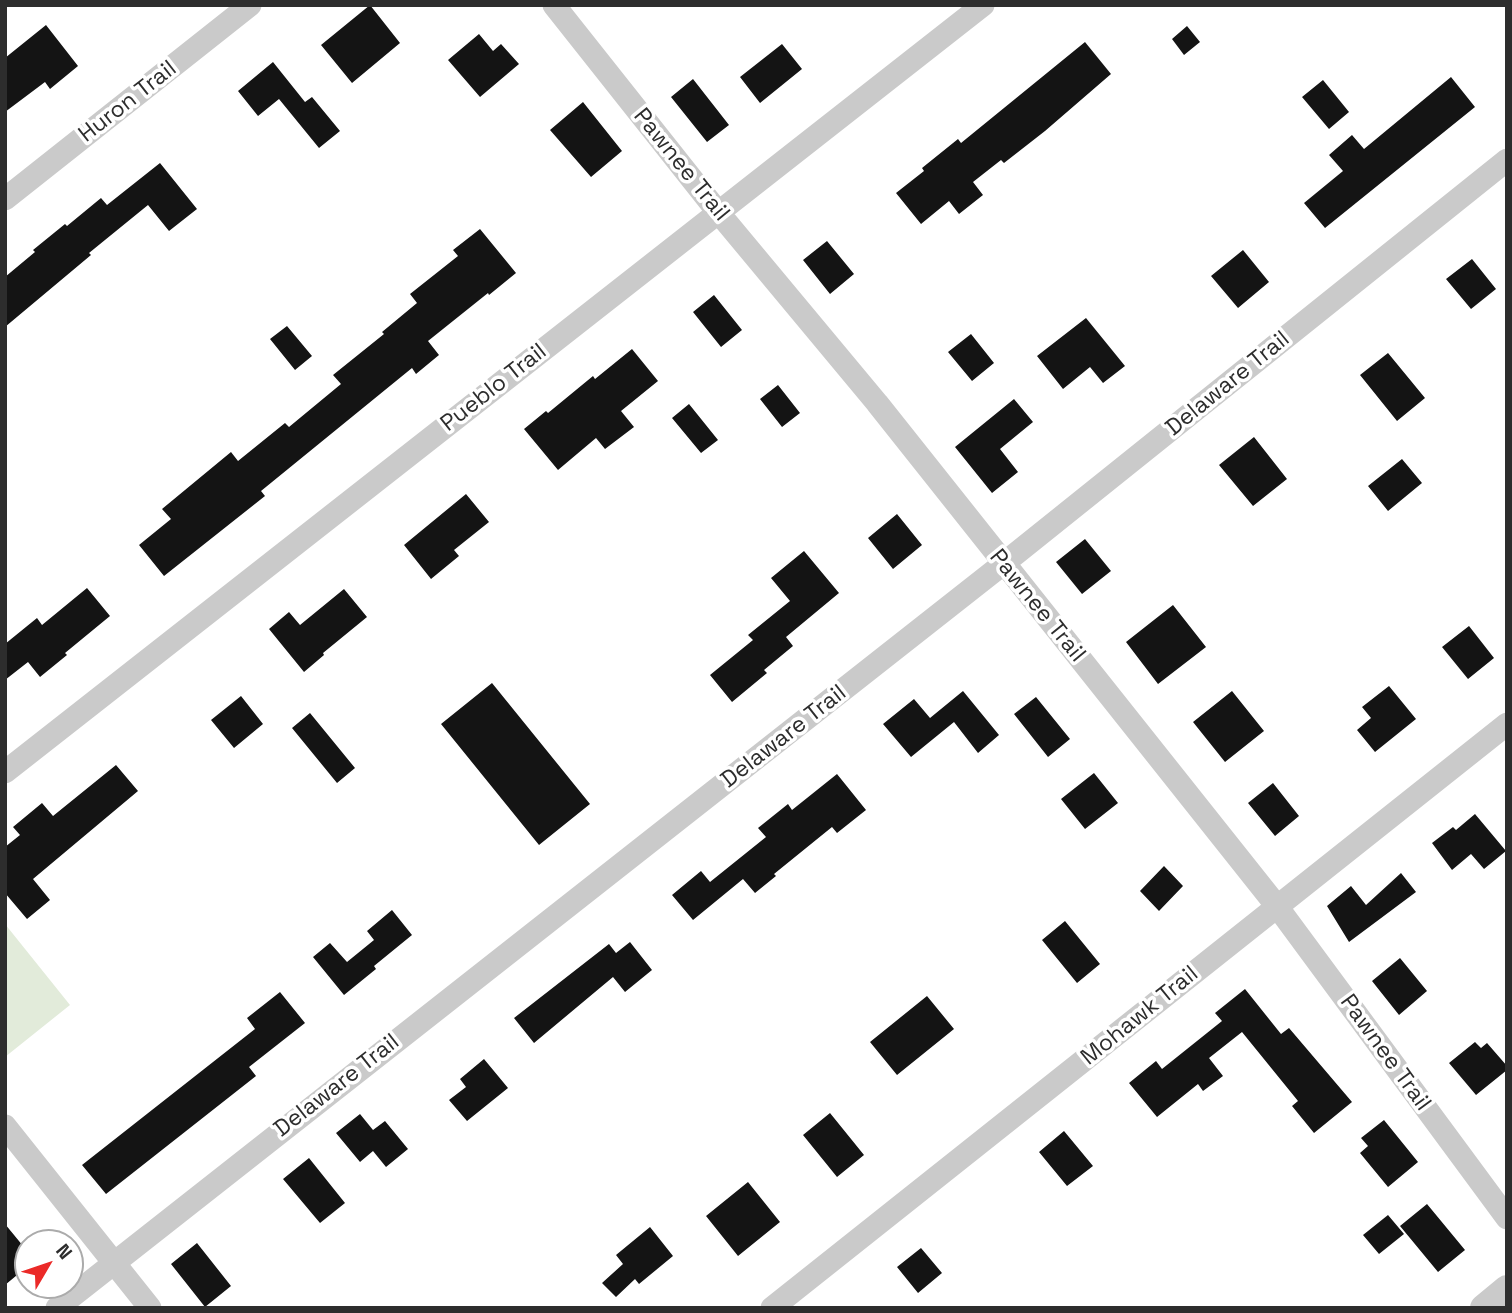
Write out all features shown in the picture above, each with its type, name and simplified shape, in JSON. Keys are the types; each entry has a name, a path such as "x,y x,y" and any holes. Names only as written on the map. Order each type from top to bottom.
{"street":[{"name":"Huron Trail","path":"5,199 250,5"},
{"name":"Pawnee Trail","path":"554,5 718,212 877,403 1276,905 1507,1217"},
{"name":"Pueblo Trail","path":"5,772 983,5"},
{"name":"Delaware Trail","path":"57,1308 1003,564 1507,160"},
{"name":"Mohawk Trail","path":"772,1308 1507,724"},
{"path":"5,1126 150,1308"},
{"path":"1484,1308 1507,1289"}],"green space":[{"path":"5,924 70,1005 5,1057"}],"building":[{"path":"370,5 400,43 352,83 321,45"},
{"path":"46,25 78,66 50,89 45,82 5,112 5,58"},
{"path":"1187,26 1200,42 1184,55 1172,39"},
{"path":"479,34 493,51 501,44 519,64 480,97 448,60"},
{"path":"1085,42 1111,74 1045,131 1004,163 1001,160 973,182 983,195 959,214 949,201 921,224 896,193 958,139 961,143"},
{"path":"782,44 802,69 760,103 740,77"},
{"path":"273,62 305,102 312,97 340,131 319,148 279,99 258,116 238,91"},
{"path":"1451,77 1475,107 1325,228 1304,203 1343,171 1329,155 1352,135 1364,149"},
{"path":"693,79 729,125 707,142 671,97"},
{"path":"1323,80 1349,112 1329,129 1302,97"},
{"path":"583,102 622,151 591,177 550,130"},
{"path":"160,163 197,209 169,231 148,205 5,327 5,277 65,224 67,226 101,198 107,205"},
{"path":"480,229 516,273 428,341 439,355 416,374 412,368 261,491 265,496 164,576 139,545 171,519 162,509 231,452 238,461 285,423 289,427 341,384 333,375 417,303 410,294 458,256 453,250"},
{"path":"827,241 854,274 830,294 803,260"},
{"path":"1243,250 1269,282 1238,308 1211,276"},
{"path":"1472,259 1496,289 1471,309 1446,279"},
{"path":"714,295 742,330 721,347 693,312"},
{"path":"1086,318 1125,366 1103,383 1090,367 1063,389 1037,356"},
{"path":"287,326 312,356 295,370 270,339"},
{"path":"971,334 994,363 972,381 948,352"},
{"path":"632,349 658,381 621,411 634,427 605,449 596,438 558,470 524,429"},
{"path":"1388,353 1425,398 1397,421 1360,375"},
{"path":"778,385 800,413 782,427 760,399"},
{"path":"1014,399 1033,422 1000,449 1018,472 992,493 955,447"},
{"path":"689,404 718,440 701,453 672,418"},
{"path":"1254,437 1287,479 1253,506 1219,465"},
{"path":"1402,459 1422,483 1388,511 1368,486"},
{"path":"466,494 489,522 454,550 459,556 431,579 404,545"},
{"path":"897,514 922,545 893,569 868,538"},
{"path":"1085,539 1111,571 1082,594 1056,562"},
{"path":"804,551 839,593 786,637 793,646 764,670 767,673 732,702 710,675 753,640 748,635 790,601 771,578"},
{"path":"87,588 110,616 40,677 28,662 5,680 5,644 37,618 42,625"},
{"path":"344,589 367,617 304,672 269,629 289,612 300,625"},
{"path":"1173,605 1206,647 1158,684 1126,642"},
{"path":"1469,626 1494,658 1468,679 1442,647"},
{"path":"492,683 590,804 539,845 441,724"},
{"path":"1389,686 1416,719 1375,752 1357,730 1371,718 1362,707"},
{"path":"963,691 999,735 978,753 954,722 911,757 883,724 914,699 930,718"},
{"path":"1232,691 1264,731 1225,762 1193,722"},
{"path":"241,696 263,724 234,748 211,720"},
{"path":"1036,697 1070,739 1048,757 1014,714"},
{"path":"310,713 355,768 337,783 292,728"},
{"path":"116,765 138,791 33,879 50,900 27,919 5,893 5,847 20,835 13,827 42,803 53,816"},
{"path":"1094,773 1118,803 1085,829 1061,799"},
{"path":"837,774 866,810 837,833 832,827 755,893 743,879 693,920 672,895 701,871 710,882 766,837 758,828 788,804 792,810"},
{"path":"1273,783 1299,816 1275,836 1248,803"},
{"path":"1475,814 1506,851 1484,869 1471,854 1452,870 1432,843 1453,827 1456,830"},
{"path":"1164,866 1183,886 1159,911 1140,891"},
{"path":"1401,873 1416,892 1349,942 1327,906 1351,886 1366,905"},
{"path":"392,910 412,935 344,995 313,957 330,943 347,962 374,940 367,931"},
{"path":"1065,921 1100,964 1077,983 1042,940"},
{"path":"630,942 652,970 625,992 613,977 534,1043 514,1018 609,944 616,953"},
{"path":"1400,958 1427,991 1399,1015 1372,981"},
{"path":"1245,989 1281,1034 1289,1028 1352,1102 1314,1133 1292,1106 1298,1101 1242,1032 1209,1058 1223,1076 1203,1091 1198,1084 1157,1117 1129,1083 1156,1061 1162,1069 1222,1021 1215,1013"},
{"path":"280,992 305,1023 249,1067 256,1076 106,1194 82,1165 255,1029 247,1018"},
{"path":"927,996 954,1029 897,1075 870,1042"},
{"path":"1475,1042 1481,1048 1487,1043 1507,1066 1507,1070 1476,1095 1449,1063"},
{"path":"484,1059 508,1088 467,1121 449,1100 466,1087 460,1079"},
{"path":"830,1113 864,1155 837,1177 803,1135"},
{"path":"360,1114 373,1130 385,1121 408,1149 386,1167 373,1151 360,1162 336,1133"},
{"path":"1384,1120 1418,1162 1388,1187 1360,1153 1368,1146 1361,1138"},
{"path":"1064,1131 1093,1166 1067,1186 1039,1152"},
{"path":"309,1158 345,1203 320,1223 283,1179"},
{"path":"748,1182 780,1222 738,1256 706,1216"},
{"path":"1427,1204 1465,1250 1438,1272 1400,1226"},
{"path":"1388,1215 1404,1234 1379,1254 1363,1235"},
{"path":"5,1224 14,1235 14,1278 5,1285"},
{"path":"650,1227 673,1256 639,1284 635,1279 616,1297 602,1283 623,1264 616,1255"},
{"path":"197,1243 231,1286 205,1307 171,1264"},
{"path":"921,1248 942,1273 918,1293 897,1267"}]}
